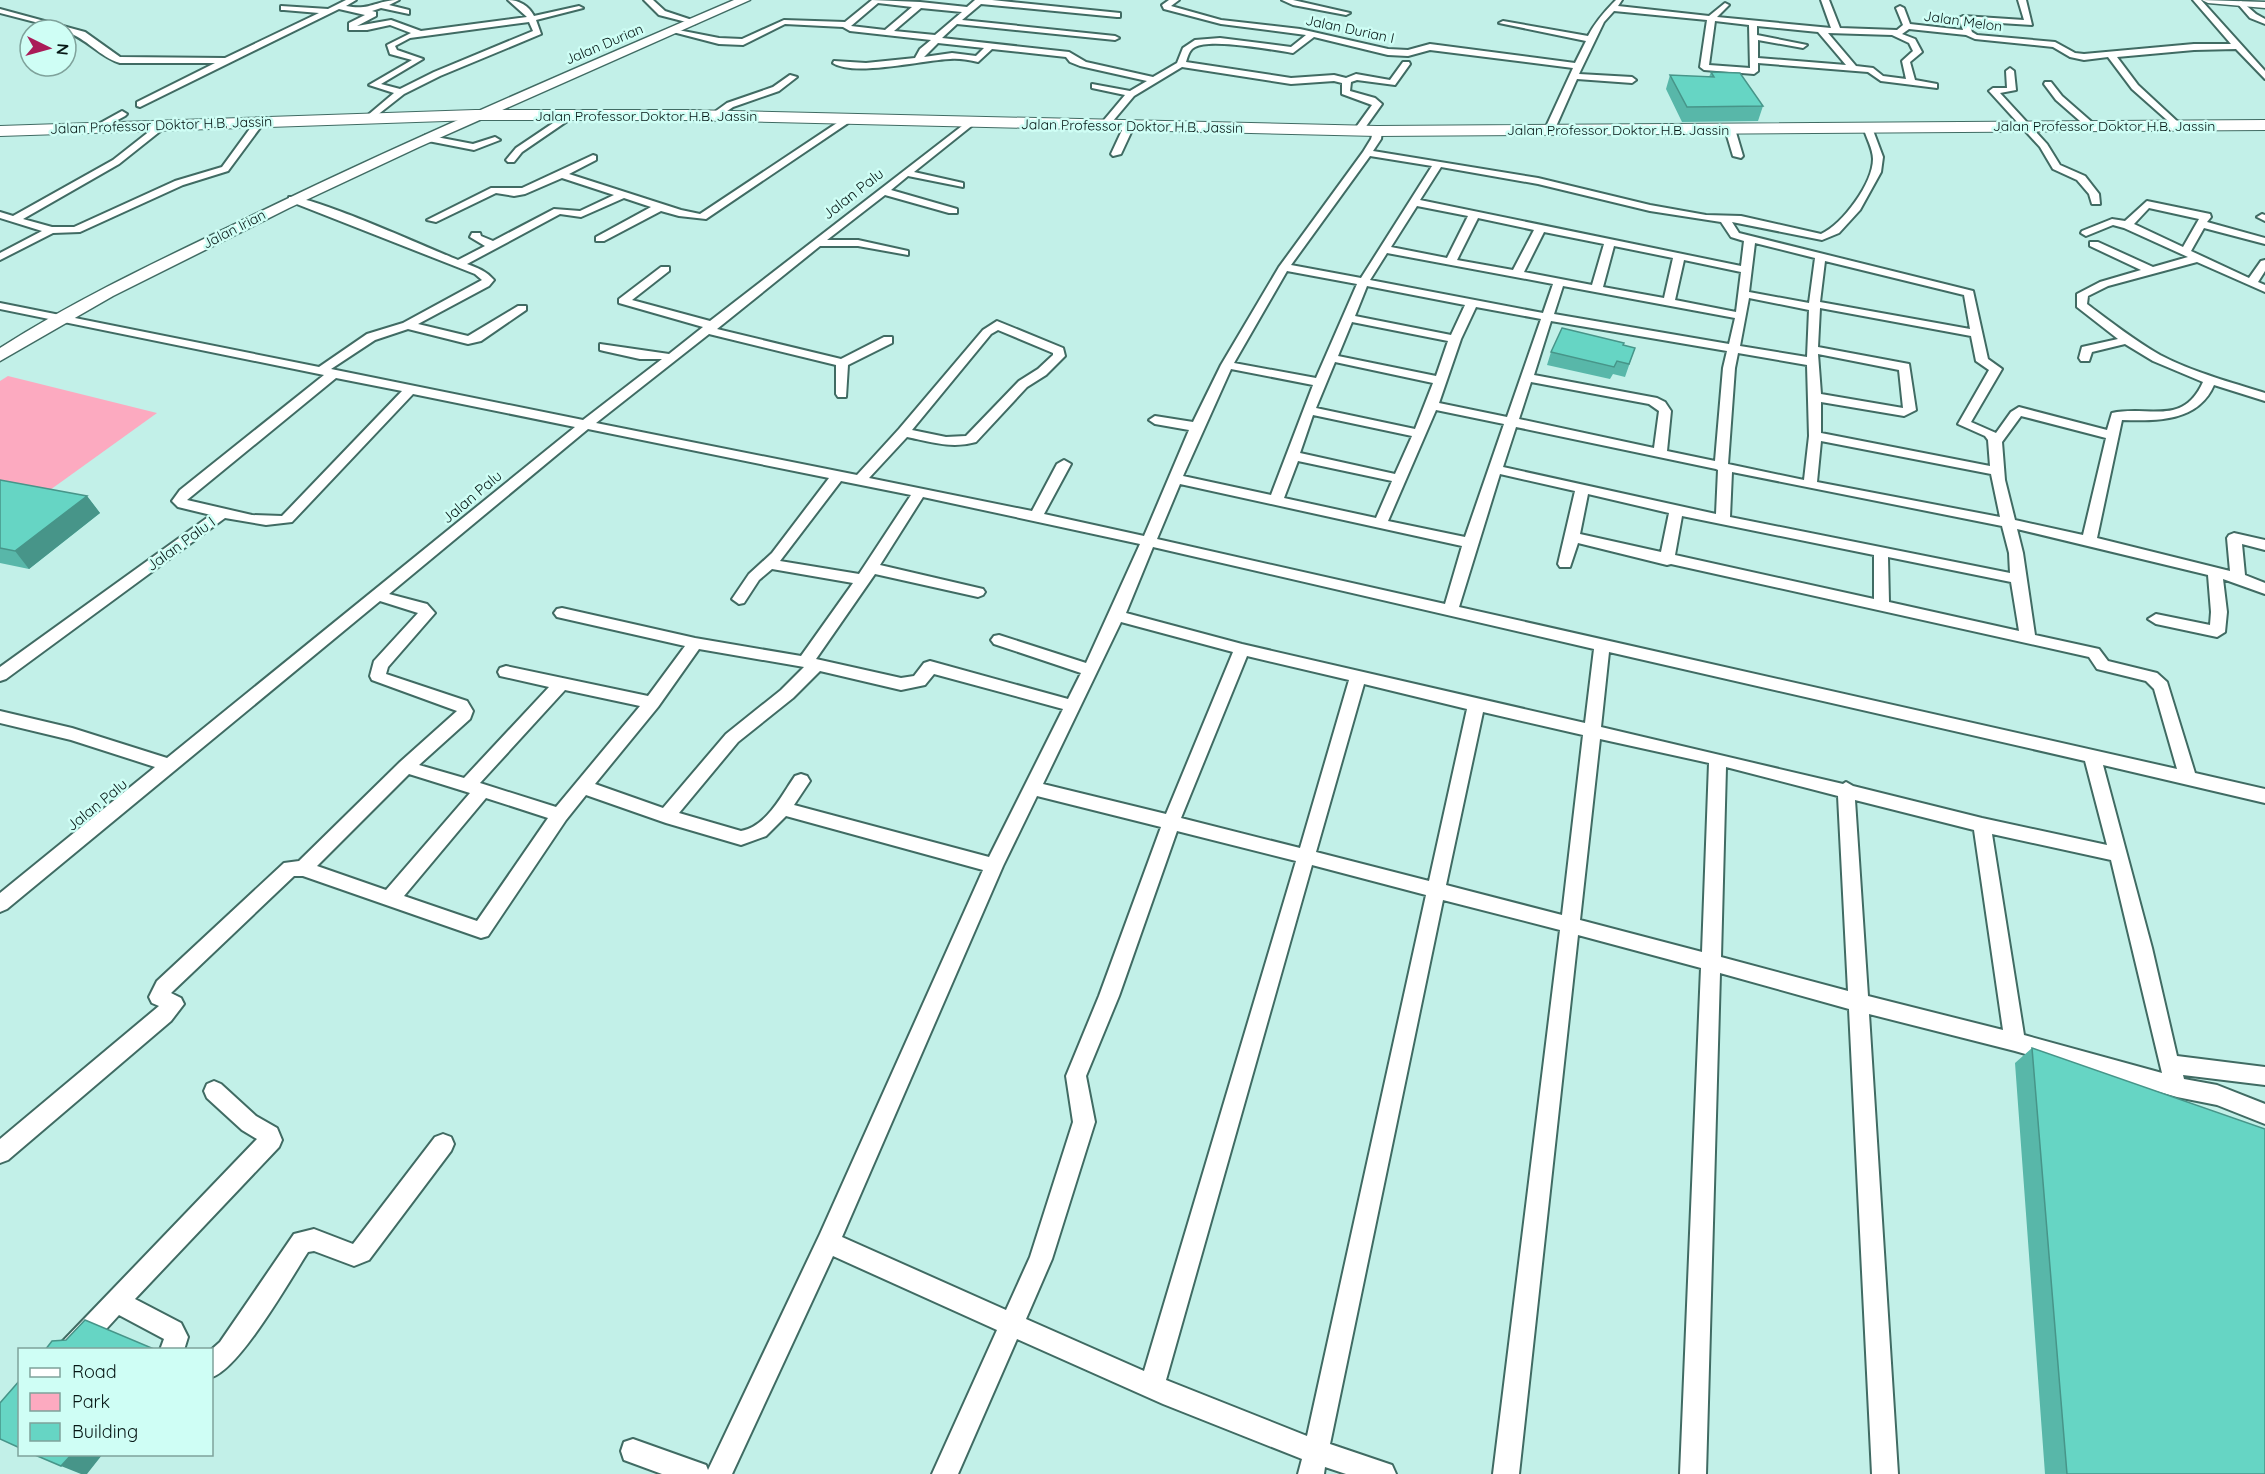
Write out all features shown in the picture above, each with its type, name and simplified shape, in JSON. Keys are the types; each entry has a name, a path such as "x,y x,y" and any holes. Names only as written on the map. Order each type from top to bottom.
{"highway":[{"name":"Jalan Professor Doktor H.B. Jassin","path":"0,131 475,115 714,116 1368,131 2265,125"}],"street":[{"path":"140,104 352,0"},
{"path":"365,11 395,0"},
{"path":"371,117 401,92 468,61 535,34 538,29 532,19 524,8 512,0"},
{"path":"648,0 662,13 694,22"},
{"name":"Jalan Durian","path":"475,115 744,0"},
{"path":"918,60 922,51 979,0 1117,15"},
{"name":"Jalan Durian I","path":"1175,0 1166,5 1167,7 1221,22 1312,34 1397,53 1408,53 1430,47 1576,66"},
{"path":"1286,0 1344,12 1332,19 1339,22"},
{"path":"1549,131 1590,39 1611,8 1620,0"},
{"path":"1825,0 1832,23 1837,30"},
{"path":"1968,33 1963,18 2029,23 2022,0"},
{"path":"2197,0 2265,76"},
{"path":"2208,0 2265,5"},
{"path":"847,25 874,2 920,4 969,10"},
{"path":"2237,2 2253,16 2265,22"},
{"path":"888,32 920,4"},
{"path":"380,5 406,12"},
{"path":"1725,5 1711,18 1704,67 1754,71 1753,23"},
{"path":"339,7 365,11 373,15 352,25 352,28 367,28 391,22 420,34"},
{"path":"284,8 330,11"},
{"path":"401,92 374,85 419,59 393,52 391,45 402,38 532,19 579,8"},
{"path":"1611,8 1821,30 1894,33 1912,41 1918,52 1906,61 1911,82"},
{"path":"1900,8 1907,26"},
{"path":"0,11 82,34 120,60 226,61"},
{"path":"674,31 719,41 743,42 784,22 847,25 850,29 1069,54 1075,61 1094,67 1154,80"},
{"path":"957,22 1115,38"},
{"path":"1503,23 1590,39"},
{"name":"Jalan Melon","path":"1894,33 1907,26 1968,33 1975,37 2055,45 2077,56 2238,46"},
{"path":"1821,30 1853,68"},
{"path":"1049,52 1065,32"},
{"path":"1330,39 1337,32"},
{"path":"1288,59 1294,50 1312,34"},
{"path":"1753,37 1803,45"},
{"path":"1181,64 1182,56 1188,48 1204,41 1294,50"},
{"path":"837,63 866,66 952,56 978,59 990,46"},
{"path":"2112,54 2135,87 2176,125"},
{"path":"1752,60 1870,70 1881,78 1934,86"},
{"path":"2253,62 2265,63"},
{"path":"1104,126 1131,94 1181,64 1298,81 1334,78 1347,81 1356,77 1392,83 1406,64"},
{"path":"1275,78 1281,69"},
{"path":"2010,71 2012,90 1993,91 2047,149 2056,167 2081,178 2094,194 2096,202"},
{"path":"714,116 729,105 772,91 793,76"},
{"path":"1573,76 1632,80"},
{"path":"719,1474 828,1242 994,866 1117,616 1197,427 1227,365 1284,267 1376,139 1368,131 1377,104 1372,100 1346,92 1347,81"},
{"path":"2048,84 2091,126"},
{"path":"1095,86 1131,94"},
{"path":"99,127 122,114"},
{"name":"Jalan Irian","path":"0,356 60,319 293,199 475,115"},
{"path":"511,159 519,150 571,115"},
{"path":"561,175 660,207 702,217 849,119"},
{"path":"0,215 51,231 76,230 179,183 225,169 260,121"},
{"name":"Jalan Palu","path":"0,904 379,596 585,425 971,122"},
{"path":"15,219 116,162 164,125"},
{"path":"1116,154 1129,126"},
{"path":"1367,153 1549,183 1650,208 1725,219 1741,219 1822,237 1835,231 1855,210 1876,172 1878,157 1868,127"},
{"path":"1730,129 1738,156"},
{"path":"426,138 474,147 495,140"},
{"path":"432,220 495,190 514,193 525,191 593,158"},
{"path":"1276,501 1309,410 1363,283 1438,164"},
{"path":"906,173 959,184"},
{"path":"883,191 952,211"},
{"path":"458,264 558,211 581,214 623,195"},
{"path":"223,513 183,504 179,501 185,493 371,337 407,325 487,282 487,277 458,264 331,212 293,199"},
{"path":"1414,202 1747,270"},
{"path":"2127,225 2147,204 2205,217 2265,241"},
{"path":"600,239 660,207"},
{"path":"1450,262 1474,215"},
{"path":"2185,252 2205,217"},
{"path":"1725,219 1735,235 1969,293 1982,361 1995,367 1996,372 1980,393 1964,424 1990,433 1995,440 1997,471 2016,553 2028,639"},
{"path":"2086,233 2112,222 2127,225 2265,289"},
{"path":"1517,274 1540,229"},
{"path":"0,257 51,231"},
{"path":"476,235 475,237 494,246"},
{"path":"1723,519 1723,467 1729,368 1741,316 1750,238"},
{"path":"818,242 858,243 904,253"},
{"path":"1597,288 1610,242"},
{"path":"2094,244 2152,271"},
{"path":"1383,249 1741,316"},
{"path":"1669,302 1679,256"},
{"path":"1810,485 1815,436 1812,356 1821,256"},
{"path":"2198,258 2104,284 2083,294 2081,305 2087,312 2127,340 2157,358 2210,380 2265,397"},
{"path":"2252,282 2265,263"},
{"path":"1284,267 1548,317 1734,349 1905,367 1910,410 1904,412 1815,397"},
{"path":"665,269 623,301 711,328 842,363 888,340"},
{"path":"1450,611 1470,543 1559,282"},
{"path":"1744,294 1977,334"},
{"path":"1380,524 1432,405 1455,339 1472,303"},
{"path":"0,306 1036,516 2265,796"},
{"path":"407,325 464,340 473,340 522,308"},
{"path":"1348,318 1455,339"},
{"path":"859,481 904,432 992,328 1001,325 1059,351 1059,356 1042,372 1023,384 971,440 951,441 904,432"},
{"path":"2085,358 2086,350 2091,346 2127,340"},
{"path":"604,346 640,355 656,354 672,358"},
{"path":"1332,358 1440,381"},
{"path":"842,363 842,394"},
{"path":"1227,365 1321,383"},
{"path":"1526,378 1653,401 1661,405 1665,411 1660,453"},
{"path":"2089,541 2117,416 2168,416 2189,407 2205,394 2210,380"},
{"name":"Jalan Palu I","path":"0,675 223,513 277,522 287,519 410,390"},
{"path":"1432,405 1810,485 2009,523 2215,572 2265,589"},
{"path":"1309,410 1419,435"},
{"path":"1995,440 2003,436 2011,419 2019,411 2111,435"},
{"path":"1155,420 1197,427"},
{"path":"1815,436 1997,471"},
{"path":"1293,456 1400,479"},
{"path":"1036,516 1064,464"},
{"path":"1495,470 1676,510 2018,579"},
{"path":"738,599 754,577 770,564 838,476"},
{"path":"1176,479 1470,543"},
{"path":"1565,564 1582,488"},
{"path":"666,816 732,738 787,694 811,663 919,493"},
{"path":"1667,560 1676,510"},
{"path":"1572,537 1667,560 2094,653 2103,665 2151,677 2161,686 2188,779"},
{"path":"2238,578 2234,538 2265,545"},
{"path":"1881,551 1882,606"},
{"path":"770,564 867,574 978,592"},
{"path":"2156,619 2211,633 2217,632 2219,612 2215,572"},
{"path":"303,869 406,767 464,715 465,711 461,705 382,680 378,676 380,665 426,617 427,613 422,608 379,596"},
{"path":"562,613 695,643 870,675 901,684 919,681 930,667 1072,706"},
{"path":"1117,616 1358,677 1846,789 1982,825 2116,854"},
{"path":"999,640 1091,670"},
{"path":"0,1153 165,1015 174,1004 159,997 164,987 290,868 303,869 481,930 560,815 652,703 695,643"},
{"path":"1506,1474 1602,646"},
{"path":"945,1474 1041,1259 1084,1122 1083,1104 1075,1087 1076,1076 1109,996 1170,822 1242,649"},
{"path":"506,672 652,703"},
{"path":"1152,1386 1358,677"},
{"path":"390,899 474,789 561,684"},
{"path":"1313,1463 1438,892 1476,705"},
{"path":"0,717 72,734 171,766"},
{"path":"2092,756 2116,854 2143,947 2168,1064 2177,1086"},
{"path":"1694,1474 1718,759"},
{"path":"406,767 560,815"},
{"path":"583,787 666,816 747,838 761,832 801,781"},
{"path":"1032,788 1306,857 1710,962 1857,1003 2217,1095 2265,1114"},
{"path":"1846,789 1885,1474"},
{"path":"781,808 994,866"},
{"path":"1982,825 2015,1042"},
{"path":"2168,1064 2265,1076"},
{"path":"72,1348 271,1140 270,1135 242,1118 214,1091"},
{"path":"213,1364 228,1350 302,1242 314,1240 354,1255 360,1252 443,1144"},
{"path":"828,1242 1152,1386 1313,1463 1383,1474"},
{"path":"116,1301 173,1331 176,1337 173,1348"},
{"path":"633,1451 697,1474"}],"green space":[{"path":"8,376 157,413 43,495 0,486 0,381"}],"building":[{"path":"1711,72 1740,73 1763,106 1687,107 1670,75 1714,77"},
{"path":"1562,328 1624,343 1623,345 1635,348 1629,364 1617,361 1614,367 1551,352"},
{"path":"0,480 87,496 15,551 0,548"},
{"path":"2032,1048 2265,1129 2265,1474 2067,1474"},
{"path":"85,1320 152,1348 47,1348 52,1341 66,1340"},
{"path":"18,1382 18,1447 0,1439 0,1403"},
{"path":"37,1456 70,1456 61,1466"}]}
